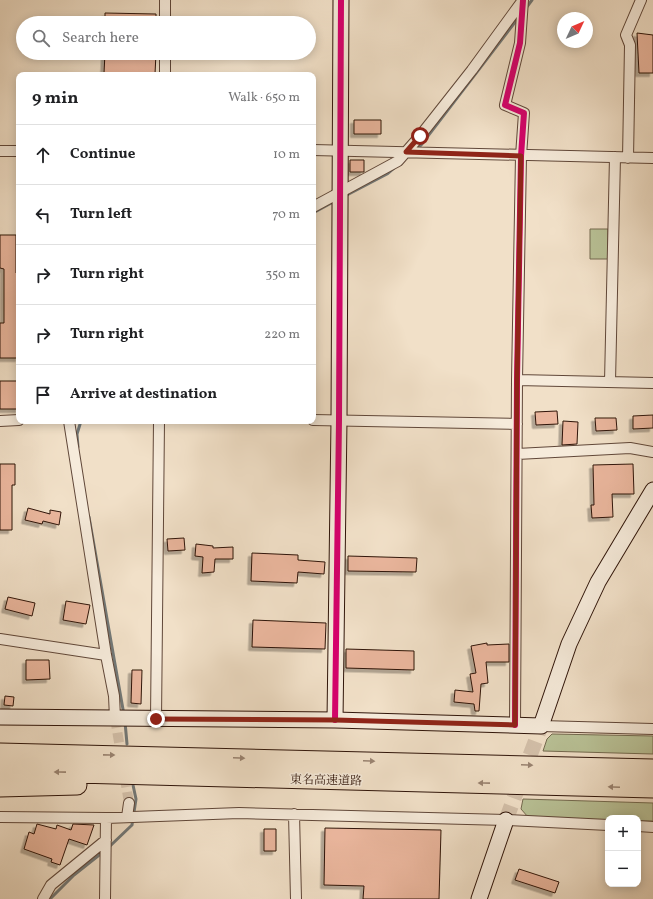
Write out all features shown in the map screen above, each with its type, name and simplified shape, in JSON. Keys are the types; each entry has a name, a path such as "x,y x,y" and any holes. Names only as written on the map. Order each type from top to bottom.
{"highway":[{"name":"東名高速道路","path":"0,753 653,769"},
{"name":"東名高速道路","path":"0,771 653,788"},
{"path":"0,787 291,779"}],"street":[{"path":"165,0 165,16"},
{"path":"335,720 339,420 341,0"},
{"path":"628,158 630,45 626,35 641,0"},
{"path":"515,725 517,380 521,156 524,113 505,105 520,43 523,1"},
{"path":"316,206 340,198 398,161 420,136 472,70 523,1"},
{"path":"165,60 165,72"},
{"path":"316,150 653,158"},
{"path":"0,151 16,151"},
{"path":"610,382 615,157"},
{"path":"517,380 653,383"},
{"path":"0,421 16,420"},
{"path":"316,420 517,424"},
{"path":"69,424 106,655 114,696 121,718"},
{"path":"156,719 159,424"},
{"path":"517,454 630,448 653,452"},
{"path":"541,726 569,644 598,582 653,490"},
{"path":"0,639 106,655"},
{"path":"0,717 335,720 653,729"},
{"path":"127,817 129,803"},
{"path":"0,817 106,818 239,813 605,824"},
{"path":"294,814 296,899"},
{"path":"105,899 106,818"},
{"path":"478,899 506,820"},
{"path":"641,826 653,826"},
{"path":"43,899 51,885 106,841"}],"green space":[{"path":"590,229 608,229 608,259 590,259"},
{"path":"552,734 653,736 653,754 543,751 547,739"},
{"path":"523,799 653,803 653,821 641,821 641,815 605,815 605,820 528,817 521,809"}],"building":[{"path":"105,13 156,14 156,16 105,16"},
{"path":"637,33 653,35 653,73 639,73"},
{"path":"105,60 156,60 155,72 104,72"},
{"path":"354,120 381,120 381,134 354,134"},
{"path":"350,160 364,160 364,172 350,172"},
{"path":"0,235 16,235 16,358 0,358 0,323 4,323 4,269 0,268"},
{"path":"0,381 16,381 16,409 0,409"},
{"path":"557,411 558,424 536,425 535,412"},
{"path":"653,415 653,428 633,429 633,416"},
{"path":"595,418 616,418 617,430 596,431"},
{"path":"563,421 578,422 577,444 562,445"},
{"path":"0,464 15,464 15,485 12,485 12,530 0,530"},
{"path":"633,464 634,494 612,494 613,517 592,518 591,505 594,505 593,465"},
{"path":"28,508 50,514 50,510 61,512 59,525 43,521 42,524 25,520"},
{"path":"184,538 185,550 168,551 167,539"},
{"path":"196,544 213,546 213,548 233,547 233,559 215,559 214,572 202,573 203,557 195,556"},
{"path":"252,553 298,555 298,560 325,562 324,574 298,572 297,583 251,581"},
{"path":"348,556 417,558 416,572 348,571"},
{"path":"8,597 35,603 32,616 5,609"},
{"path":"66,601 90,605 86,624 63,620"},
{"path":"253,620 326,623 325,649 252,647"},
{"path":"487,643 487,645 509,644 509,662 486,662 488,683 481,684 479,711 475,711 474,704 454,702 455,690 473,692 470,674 476,673 471,646"},
{"path":"346,649 414,651 414,670 346,668"},
{"path":"26,660 49,660 50,679 26,680"},
{"path":"132,670 142,670 141,704 131,703"},
{"path":"5,696 14,697 13,706 4,705"},
{"path":"37,824 56,829 57,825 71,830 73,824 94,825 87,845 69,839 60,865 51,862 52,859 24,849 29,832 34,834"},
{"path":"325,828 441,830 439,899 363,899 364,886 324,885"},
{"path":"264,829 276,829 276,851 264,851"},
{"path":"519,869 559,882 555,893 515,880"}],"waterway":[{"path":"526,8 532,0"},
{"path":"415,150 421,145 519,17"},
{"path":"345,196 387,174 394,168"},
{"path":"316,211 335,201"},
{"path":"78,447 77,434 80,424"},
{"path":"89,517 124,715"},
{"path":"125,722 127,744"},
{"path":"109,847 132,825 136,799 133,785"},
{"path":"50,899 74,875 103,852"}],"tunnel":[{"path":"115,718 129,803"},
{"path":"506,820 541,726"}],"cycle path":[{"path":"335,720 339,420 341,0"},
{"path":"515,725 517,380 521,156 524,113 505,105 520,43 523,0"}],"route":[{"path":"156,719 335,720 515,725 517,380 521,156 406,152 420,136"}]}
